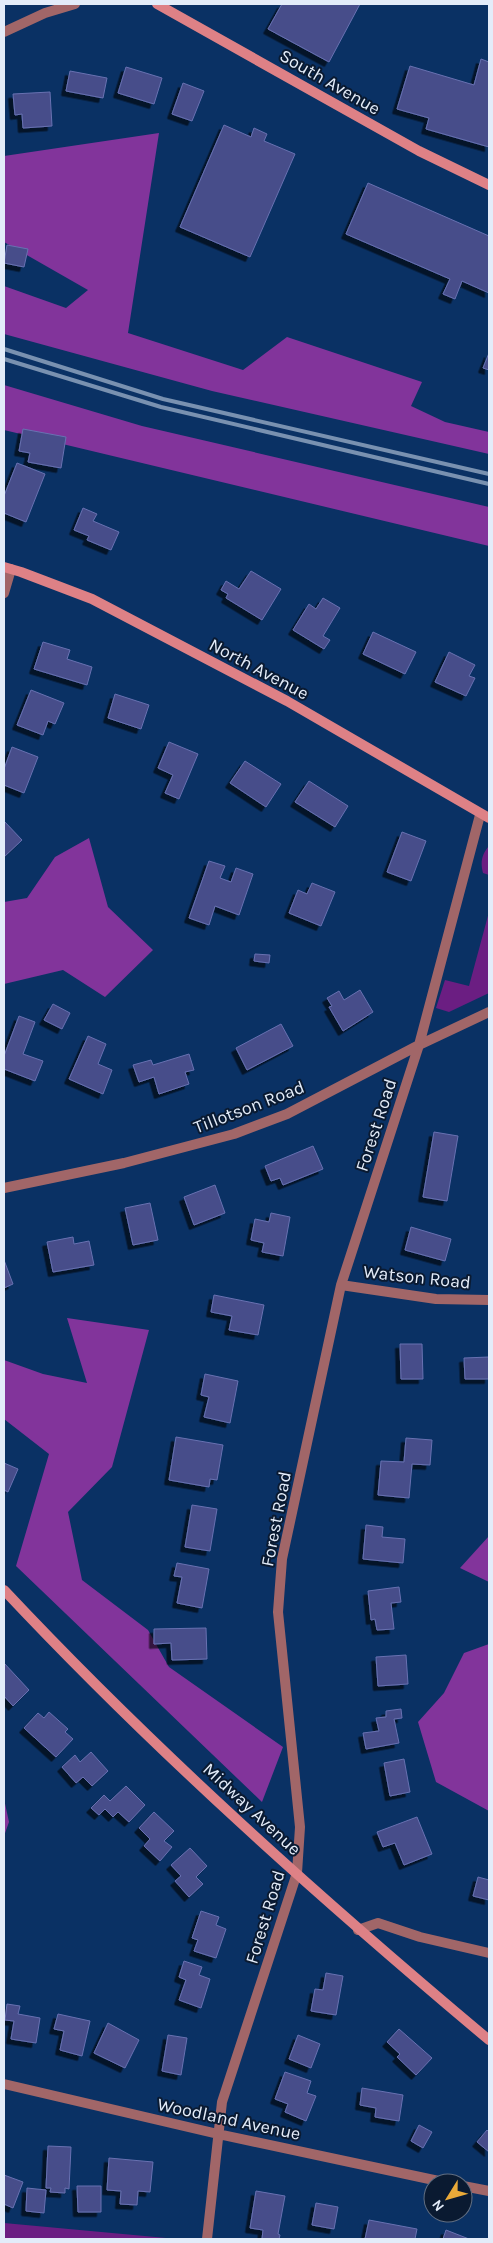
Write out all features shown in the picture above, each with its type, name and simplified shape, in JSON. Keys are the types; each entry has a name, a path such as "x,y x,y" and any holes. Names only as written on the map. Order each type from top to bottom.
{"main road":[{"name":"South Avenue","path":"157,4 419,151 489,185"},
{"name":"North Avenue","path":"7,568 92,599 287,701 485,816"},
{"name":"Midway Avenue","path":"4,1590 96,1685 358,1930 489,2040"}],"street":[{"path":"4,32 45,13 75,4"},
{"path":"4,593 7,568"},
{"name":"Forest Road","path":"207,2239 222,2102 297,1873 300,1827 278,1612 282,1559 341,1285 419,1045 485,816"},
{"name":"Tillotson Road","path":"4,1188 124,1163 234,1134 286,1114 419,1045 489,1012"},
{"name":"Watson Road","path":"341,1285 436,1299 489,1300"},
{"path":"358,1930 378,1923 420,1937 489,1953"},
{"name":"Woodland Avenue","path":"4,2084 218,2134 423,2178"},
{"path":"473,2188 489,2191"}],"shaded area":[{"path":"159,133 128,333 243,370 287,337 422,382 411,406 445,422 489,432 489,454 212,391 4,334 4,286 66,308 88,290 4,242 4,156"},
{"path":"4,385 142,426 489,507 489,546 4,430"},
{"path":"89,838 108,907 153,950 105,997 63,970 4,984 4,902 27,898 55,857"},
{"path":"489,846 489,875 483,873 482,862 483,855"},
{"path":"489,912 489,993 449,1012 436,1008 445,980 469,986"},
{"path":"67,1318 149,1330 112,1467 68,1512 82,1580 148,1630 169,1667 283,1747 262,1802 16,1566 49,1454 4,1419 4,1360 43,1374 87,1383"},
{"path":"489,1536 489,1582 460,1568"},
{"path":"489,1644 489,1811 436,1782 418,1722 444,1693 464,1653"},
{"path":"4,1799 9,1822 4,1836"},
{"path":"4,2223 177,2239 4,2239"}],"building":[{"path":"282,4 360,4 329,62 268,29"},
{"path":"481,59 489,62 489,147 426,129 429,118 397,109 410,66 474,85"},
{"path":"126,67 162,78 154,104 118,93"},
{"path":"70,71 107,78 103,98 66,91"},
{"path":"183,83 204,91 192,121 172,114"},
{"path":"50,92 52,126 23,128 22,114 15,115 13,94"},
{"path":"224,125 251,137 254,128 267,134 264,141 295,154 250,257 180,227"},
{"path":"368,183 489,236 489,293 462,281 455,299 443,294 450,279 346,234"},
{"path":"7,245 28,249 24,267 4,263"},
{"path":"489,353 489,370 483,368"},
{"path":"23,429 66,437 61,468 28,462 30,453 19,451"},
{"path":"17,463 45,474 26,522 4,513 4,496"},
{"path":"83,508 97,514 93,521 119,532 111,550 87,540 89,536 74,530"},
{"path":"251,571 281,589 262,620 226,598 228,594 221,590 226,581 239,589"},
{"path":"323,598 340,608 323,636 330,640 324,649 293,630 309,604 316,609"},
{"path":"373,632 416,652 405,674 363,654"},
{"path":"43,642 70,650 67,659 92,667 87,685 34,669"},
{"path":"449,652 475,665 469,676 475,678 466,696 435,682"},
{"path":"31,690 64,703 55,724 48,721 43,735 17,725"},
{"path":"115,694 149,705 141,729 108,718"},
{"path":"169,742 198,754 179,799 165,793 173,775 158,768"},
{"path":"12,747 38,757 24,793 4,785 4,769"},
{"path":"245,761 281,784 266,807 230,783"},
{"path":"309,781 348,806 335,827 295,802"},
{"path":"4,821 22,840 4,857"},
{"path":"402,832 426,841 411,881 387,872"},
{"path":"209,861 225,866 220,878 231,882 236,868 253,874 239,915 215,906 209,925 189,918"},
{"path":"312,883 335,892 321,926 289,913 298,890 307,894"},
{"path":"255,954 270,955 269,963 254,961"},
{"path":"360,990 373,1012 343,1031 329,1007 332,1006 327,998 339,991 344,1000"},
{"path":"53,1004 70,1013 62,1029 44,1020"},
{"path":"19,1016 35,1022 23,1054 43,1061 35,1081 4,1069 4,1056"},
{"path":"281,1024 293,1046 247,1070 236,1048"},
{"path":"88,1036 106,1044 98,1064 112,1070 103,1094 69,1079"},
{"path":"189,1054 194,1070 185,1072 189,1084 159,1094 154,1077 139,1082 133,1065 151,1060 153,1065"},
{"path":"434,1132 458,1136 447,1201 423,1197"},
{"path":"313,1146 323,1169 283,1185 280,1178 271,1181 265,1166"},
{"path":"215,1185 225,1213 194,1225 184,1197"},
{"path":"150,1203 158,1240 133,1245 125,1208"},
{"path":"271,1213 290,1217 283,1256 262,1252 264,1243 251,1240 255,1219 269,1222"},
{"path":"411,1227 451,1239 445,1261 405,1250"},
{"path":"73,1237 74,1244 89,1241 94,1265 53,1272 47,1242"},
{"path":"4,1260 13,1284 4,1288"},
{"path":"214,1295 264,1305 258,1335 229,1330 232,1316 211,1312"},
{"path":"400,1344 422,1344 423,1379 401,1379"},
{"path":"489,1357 489,1379 465,1379 464,1358"},
{"path":"205,1374 238,1381 230,1423 204,1417 209,1397 201,1395"},
{"path":"176,1437 223,1445 217,1480 210,1479 209,1487 169,1480"},
{"path":"406,1438 432,1440 430,1465 412,1464 409,1498 378,1495 381,1461 404,1462"},
{"path":"4,1463 18,1469 8,1492 4,1490"},
{"path":"192,1505 217,1509 210,1551 185,1547"},
{"path":"366,1525 383,1527 382,1537 405,1539 403,1563 363,1559"},
{"path":"177,1563 209,1569 202,1608 177,1603 182,1577 174,1576"},
{"path":"399,1587 401,1602 391,1603 394,1629 377,1630 375,1619 371,1620 368,1591"},
{"path":"206,1628 207,1659 172,1660 171,1643 154,1644 154,1629"},
{"path":"406,1655 408,1684 378,1686 376,1657"},
{"path":"4,1663 29,1690 13,1706 4,1696"},
{"path":"401,1709 402,1718 394,1719 399,1743 366,1749 363,1733 379,1731 376,1718 386,1717 386,1711"},
{"path":"49,1712 68,1729 65,1732 73,1739 56,1757 24,1728 38,1713 44,1718"},
{"path":"91,1752 108,1771 92,1786 83,1777 76,1783 62,1767 75,1755 80,1762"},
{"path":"404,1759 410,1792 390,1796 384,1763"},
{"path":"126,1786 145,1805 129,1822 118,1812 113,1817 105,1809 99,1815 91,1808 104,1795 110,1801"},
{"path":"154,1812 174,1831 164,1841 172,1847 160,1861 144,1846 150,1839 139,1828"},
{"path":"417,1817 432,1854 404,1865 395,1843 383,1847 377,1832"},
{"path":"190,1848 207,1866 196,1877 203,1884 189,1897 175,1881 181,1876 171,1865"},
{"path":"478,1877 489,1880 489,1900 473,1896"},
{"path":"201,1911 219,1917 216,1925 226,1929 216,1958 194,1951 198,1940 192,1938"},
{"path":"184,1961 202,1967 199,1975 210,1979 201,2008 179,2000 186,1980 179,1977"},
{"path":"326,1973 343,1976 336,2015 311,2011 315,1989 323,1990"},
{"path":"7,2004 20,2006 18,2014 40,2018 36,2043 11,2039 14,2021 5,2020"},
{"path":"58,2014 90,2021 82,2056 60,2050 64,2031 54,2029"},
{"path":"108,2023 139,2040 125,2068 94,2053"},
{"path":"399,2029 432,2058 416,2075 397,2057 400,2054 387,2042"},
{"path":"168,2035 187,2038 181,2075 162,2071"},
{"path":"298,2035 320,2044 311,2068 289,2059"},
{"path":"285,2072 311,2081 307,2093 316,2096 306,2121 285,2112 288,2104 275,2099"},
{"path":"362,2088 403,2095 399,2121 375,2117 376,2108 360,2105"},
{"path":"419,2125 432,2132 423,2148 411,2141"},
{"path":"487,2130 489,2132 489,2152 477,2142"},
{"path":"48,2146 71,2147 69,2189 65,2188 65,2193 50,2192 51,2188 46,2188"},
{"path":"109,2158 153,2162 150,2192 138,2191 137,2205 120,2204 121,2191 107,2190"},
{"path":"4,2175 23,2182 13,2208 4,2204"},
{"path":"77,2186 101,2186 101,2212 78,2212"},
{"path":"27,2188 46,2190 44,2213 26,2211"},
{"path":"256,2191 285,2196 278,2234 280,2235 279,2239 262,2239 263,2230 250,2228"},
{"path":"316,2203 338,2207 334,2229 312,2225"},
{"path":"369,2220 417,2229 415,2239 365,2239"},
{"path":"446,2230 469,2239 443,2239"}],"railway":[{"path":"4,349 163,399 489,474"},
{"path":"4,359 161,407 489,484"}]}
